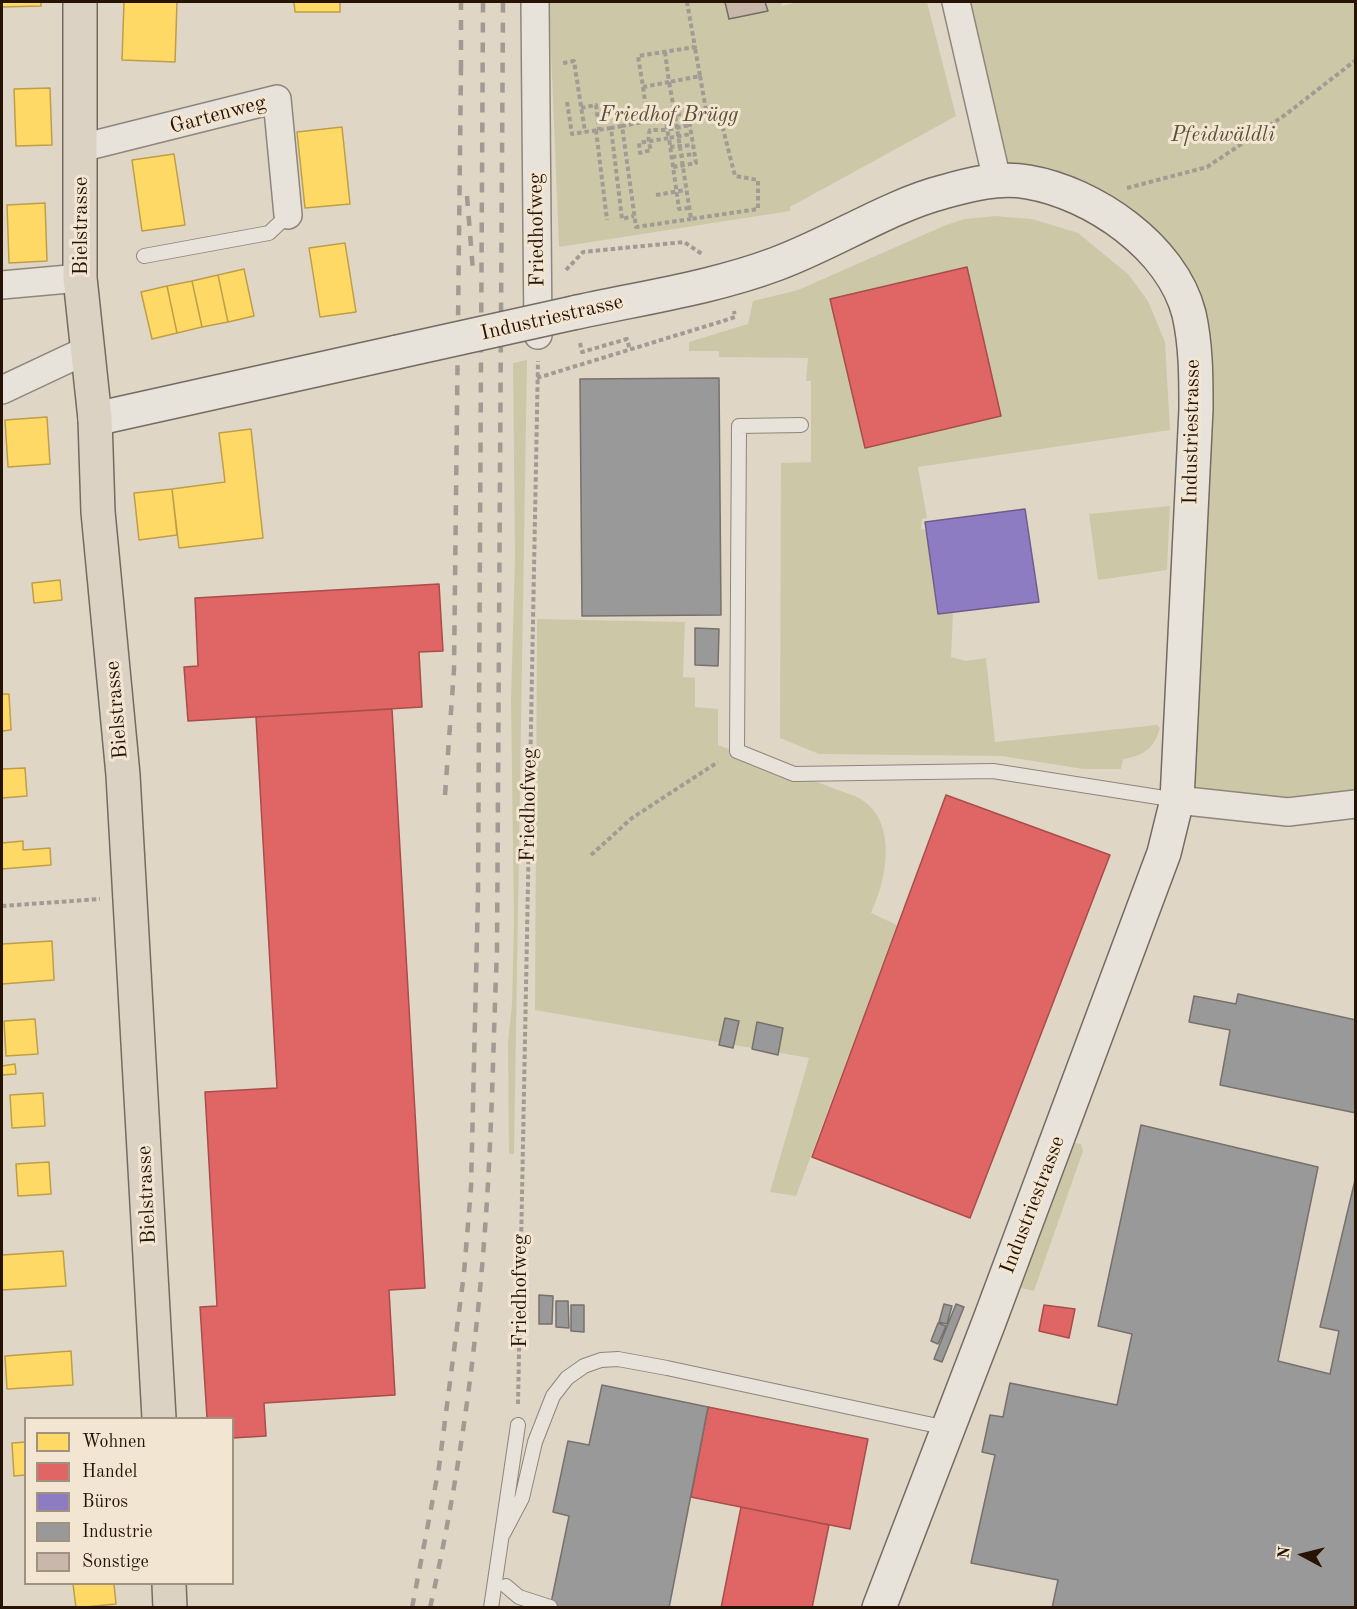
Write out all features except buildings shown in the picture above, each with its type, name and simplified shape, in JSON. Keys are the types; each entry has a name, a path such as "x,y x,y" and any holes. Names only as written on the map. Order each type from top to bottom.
{"main road":[{"name":"Bielstrasse","path":"80,2 80,278 95,419 98,512 122,765 159,1417"},
{"name":"Industriestrasse","path":"95,419 397,352 576,326 819,248 940,192 997,180 1028,182 1070,194 1116,218 1167,270 1180,290 1188,313 1196,369 1177,800 1164,854 1125,962 879,1608"},
{"path":"169,1585 170,1608"}],"street":[{"name":"Friedhofweg","path":"535,2 538,335"},
{"path":"956,2 997,180"},
{"name":"Gartenweg","path":"81,148 277,99 288,215"},
{"path":"2,285 80,278"},
{"path":"2,390 87,350"},
{"path":"1177,800 1288,812 1356,804"}],"lane":[{"path":"144,256 269,233 288,215"},
{"path":"801,425 739,426 737,751 794,774 993,771 1177,800"},
{"path":"503,1534 522,1498 535,1442 553,1396 567,1378 584,1366 601,1360 618,1359 667,1368 947,1428"},
{"path":"491,1608 518,1425"},
{"path":"506,1586 519,1597 550,1607"}],"path":[{"path":"687,2 706,110"},
{"path":"648,121 638,57 695,48"},
{"path":"560,51 563,73"},
{"path":"665,52 691,219"},
{"path":"1126,189 1208,167 1285,115 1356,60"},
{"path":"562,63 574,61 585,132"},
{"path":"643,87 700,76"},
{"path":"566,93 572,134 675,115 718,110 735,176 758,180 758,209 636,228 622,126"},
{"path":"581,108 596,105 607,220"},
{"path":"673,170 696,163 688,113"},
{"path":"666,117 679,209 689,208"},
{"path":"690,125 667,130 650,130 649,141 691,134"},
{"path":"611,128 622,219 634,216"},
{"path":"670,147 693,145"},
{"path":"672,157 694,154"},
{"path":"675,181 685,180"},
{"path":"656,195 686,190"},
{"path":"678,200 688,199"},
{"path":"537,378 735,316 723,280 709,262 684,242 583,252 558,278"},
{"path":"576,326 582,352 627,339 630,350"},
{"name":"Friedhofweg","path":"518,1425 538,335"},
{"path":"591,855 632,819 737,751"},
{"path":"2,906 130,897"}],"green space":[{"name":"Friedhof Brügg","path":"549,2 781,2 782,6 798,2 927,2 956,116 790,207 790,211 559,247"},
{"name":"Pfeidwäldli","path":"956,2 1355,2 1355,804 1177,800 1196,369 1144,244 997,180"},
{"path":"995,216 1032,219 1078,233 1128,274 1148,301 1165,342 1170,430 918,467 927,518 922,519 921,529 926,530 938,614 953,613 951,657 966,661 986,658 995,742 1157,725 1160,728 1158,735 1151,746 1136,756 1123,759 1121,769 1083,769 1002,756 819,754 780,738 781,463 811,462 811,381 806,381 808,358 719,357 719,351 689,351 689,342 748,324 753,301 798,290 946,225 965,219"},
{"path":"527,360 514,1154 509,1154 508,1042 512,1004 514,922 511,699 515,557 513,363"},
{"path":"1170,506 1167,570 1098,580 1089,514"},
{"path":"537,619 685,622 683,677 695,678 695,707 718,709 718,745 857,797 870,807 879,819 886,850 885,867 871,913 897,925 796,1196 770,1192 809,1058 535,1010"},
{"path":"1075,1143 1081,1144 1083,1151 1034,1291 1021,1288"}],"railway":[{"path":"461,2 461,70"},
{"path":"412,1608 439,1467 464,1273 471,1188 478,894 483,2"},
{"path":"430,1608 449,1514 471,1372 485,1229 489,1159 497,951 503,2"},
{"path":"445,795 454,670 461,64"},
{"path":"467,196 473,271"}]}
